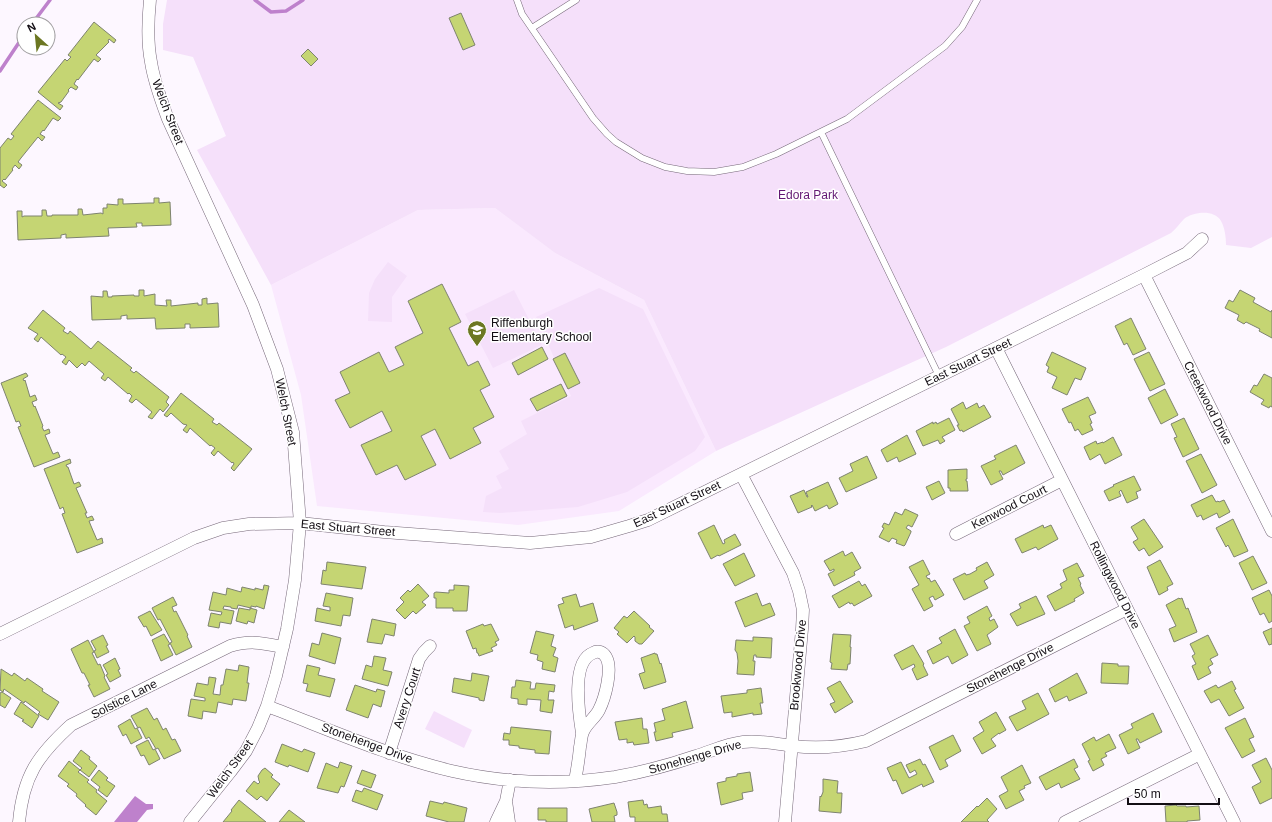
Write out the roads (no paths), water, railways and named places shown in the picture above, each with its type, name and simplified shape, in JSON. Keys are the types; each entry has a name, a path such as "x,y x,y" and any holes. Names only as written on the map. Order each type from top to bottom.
{"street":[{"name":"Welch Street","path":"150,1 150,55 158,92 168,119 253,305 277,369 293,432 300,523 295,580 283,647 267,706 246,751 190,822"},
{"name":"East Stuart Street","path":"0,634 194,538 223,528 249,524 300,523 384,532 522,542 562,541 591,537 636,524 648,520 1144,275 1187,253 1202,239"},
{"name":"Creekwood Drive","path":"1144,275 1272,531"},
{"name":"Rollingwood Drive","path":"996,348 1234,822"},
{"name":"Brookwood Drive","path":"741,474 793,573 803,610 784,822"},
{"name":"Kenwood Court","path":"956,534 1062,480"},
{"name":"Stonehenge Drive","path":"267,706 389,752 451,771 510,780 575,781 615,777 676,763 729,744 764,741 812,748 836,747 866,741 1127,610"},
{"name":"Solstice Lane","path":"19,822 20,810 25,790 38,759 52,742 71,725 230,646 245,642 253,642 283,647"},
{"name":"Avery Court","path":"389,752 419,660 430,646"},
{"path":"575,781 582,733 578,708 580,668 587,656 598,651 604,653 607,659 609,665 608,677 603,701 598,711 582,733"},
{"path":"1065,822 1200,754"},
{"path":"496,822 506,801 510,780"},
{"path":"506,801 509,822"}],"lane":[{"path":"517,0 522,14 593,118 616,142 642,158 665,167 687,171 714,172 743,167 776,154 847,119 945,46 962,26 977,0"},
{"path":"532,28 576,0"},
{"path":"820,132 939,376"}],"waterway":[{"path":"38,16 50,0"},
{"path":"255,0 271,12 286,11 303,0"},
{"path":"0,71 16,47"}],"place":[{"name":"Riffenburgh Elementary School","path":"477,347"}],"park label":[{"name":"Edora Park","path":"808,195"}]}
